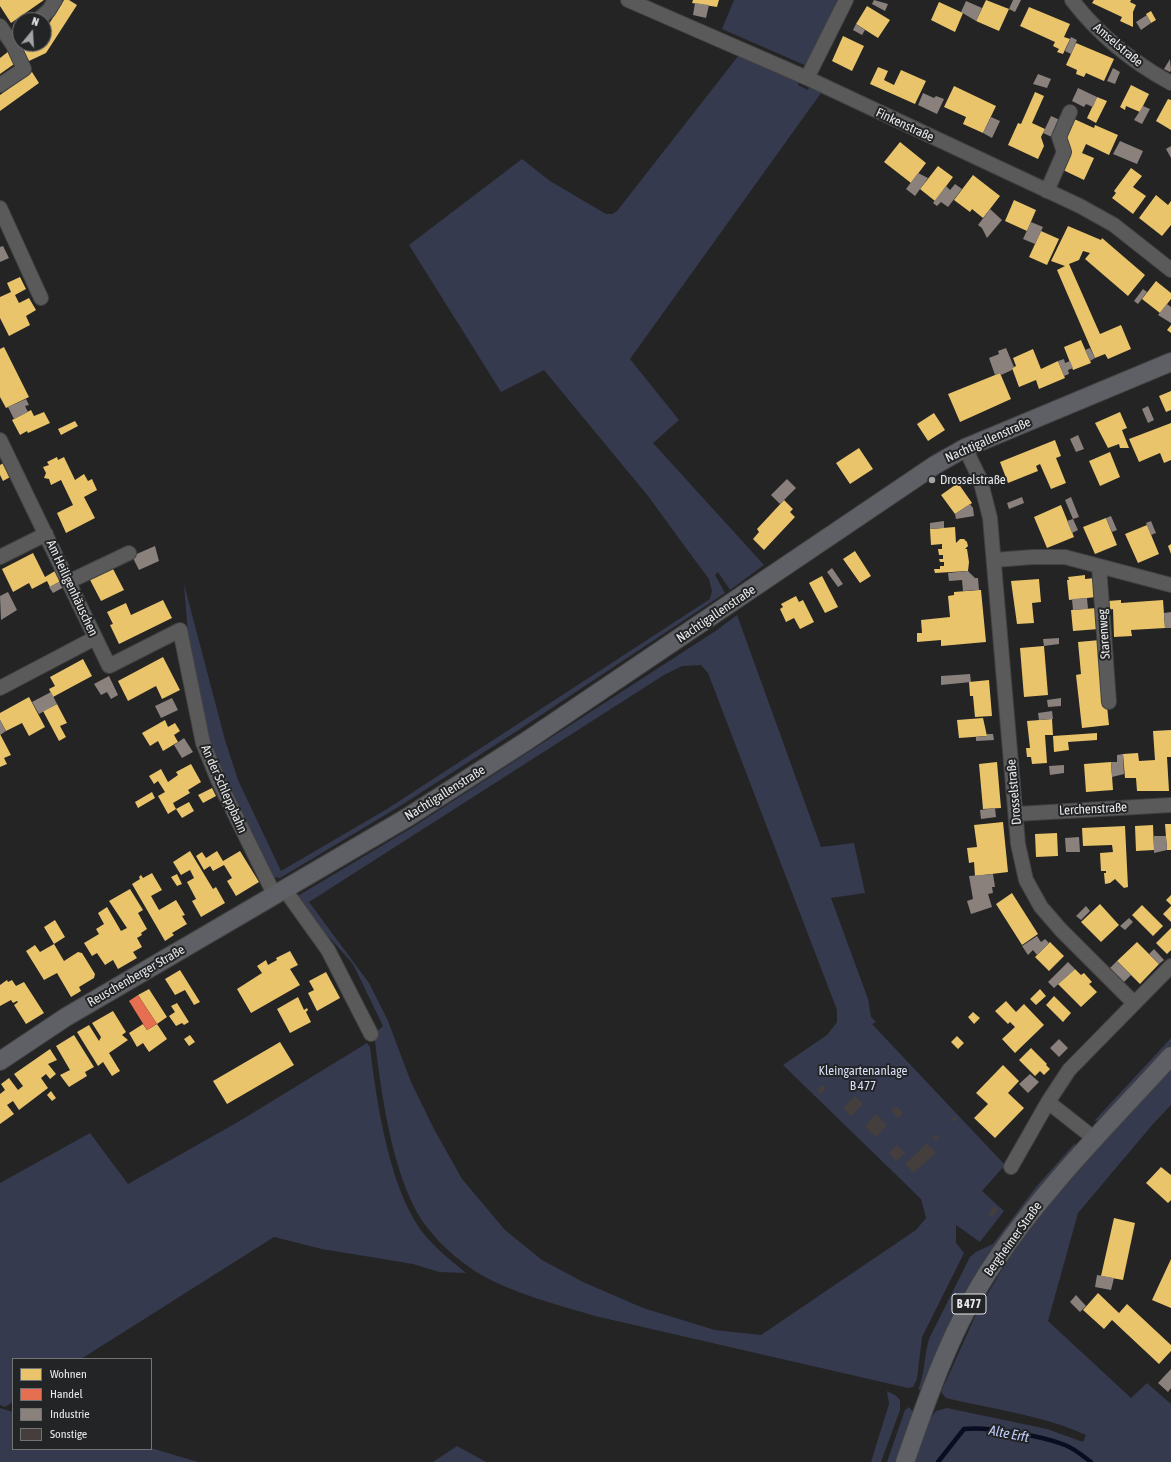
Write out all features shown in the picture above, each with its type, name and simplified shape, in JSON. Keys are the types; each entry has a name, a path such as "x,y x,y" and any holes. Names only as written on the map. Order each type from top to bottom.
{"main road":[{"name":"Nachtigallenstraße","path":"280,893 408,816 525,742 928,469 965,448 1171,362"},
{"name":"Reuschenberger Straße","path":"0,1061 66,1017 280,893"},
{"name":"Bergheimer Straße","path":"905,1462 939,1369 954,1333 979,1288 1020,1226 1094,1139 1171,1056"}],"street":[{"path":"47,12 55,0"},
{"name":"Finkenstraße","path":"628,0 807,78 1047,191 1105,220 1171,270"},
{"path":"807,78 846,0"},
{"name":"Amselstraße","path":"1072,0 1104,35 1127,55 1171,83"},
{"path":"0,26 13,45 24,69 0,85"},
{"path":"1047,191 1064,152 1059,137 1070,112"},
{"path":"0,208 41,298"},
{"name":"Am Heiligenhäuschen","path":"0,440 109,666 180,630"},
{"name":"Drosselstraße","path":"965,448 978,474 987,505 994,560 1021,863 1026,880 1041,907 1061,930 1134,1003"},
{"path":"0,557 46,534"},
{"path":"68,582 129,553"},
{"path":"994,560 1057,556 1171,585"},
{"name":"Starenweg","path":"1100,566 1110,702"},
{"name":"An der Schleppbahn","path":"180,630 203,742 218,780 280,893 328,950 371,1034"},
{"path":"0,688 95,638"},
{"name":"Lerchenstraße","path":"1016,814 1171,805"},
{"path":"1011,1167 1048,1102 1069,1070 1171,966"},
{"path":"1048,1102 1094,1139"}],"green space":[{"path":"734,0 837,0 807,66 722,29"},
{"path":"739,55 799,82 798,85 808,90 809,87 821,93 630,359 679,420 653,443 764,565 730,590 718,572 715,575 725,593 517,731 400,806 280,878 274,877 224,778 208,741 188,634 184,584 225,740 238,780 281,871 387,809 710,599 712,591 709,579 648,496 544,370 501,392 409,245 522,159 550,181 606,214 612,214 617,211"},
{"name":"Kleingartenanlage B 477","path":"737,615 821,847 854,843 865,893 831,898 868,999 871,1017 876,1022 872,1024 1005,1165 982,1191 1004,1211 980,1242 956,1225 956,1243 964,1253 922,1337 917,1379 913,1387 908,1388 595,1316 535,1298 506,1287 478,1273 462,1262 440,1242 421,1219 402,1178 389,1130 374,1034 383,1026 353,964 329,937 326,936 296,897 413,827 717,630","holes":["701,665 708,673 837,1010 837,1022 827,1035 783,1065 921,1199 926,1218 916,1230 761,1335 715,1330 643,1308 583,1282 542,1260 505,1230 462,1179 434,1129 411,1082 388,1021 369,983 309,902 664,675 682,666"]},
{"path":"1171,1038 1171,1045 1101,1120 1094,1121"},
{"path":"367,1043 370,1047 385,1137 397,1183 420,1229 438,1249 466,1273 439,1272 413,1264 322,1249 274,1237 83,1358 12,1358 12,1403 5,1407 0,1405 0,1183 90,1133 128,1184 238,1122"},
{"path":"1171,1067 1171,1105 1153,1124 1078,1213 1048,1321 1131,1398 1147,1383 1171,1404 1171,1462 914,1462 930,1419 936,1411 947,1408 1047,1429 1083,1442 1086,1435 1052,1422 946,1398 941,1392 978,1310 1010,1256 1057,1195"},
{"path":"1075,1143 1076,1148 1021,1211 984,1261 952,1319 922,1389 918,1390 929,1339 970,1257 976,1252 993,1244 1036,1187"},
{"path":"887,1391 895,1395 900,1400 900,1410 881,1462 871,1462 889,1404"},
{"path":"909,1407 913,1412 896,1462 887,1462 905,1410"},
{"path":"0,1408 12,1412 12,1450 152,1450 152,1448 198,1462 0,1462"},
{"path":"457,1446 486,1462 433,1462"}],"building: Wohnen":[{"path":"0,0 44,0 27,12 12,12 11,23 0,6"},
{"path":"64,0 69,0 77,5 52,44 52,19"},
{"path":"693,0 719,0 717,7 692,3"},
{"path":"986,0 1009,9 999,31 976,21"},
{"path":"1094,0 1131,0 1130,2 1136,5 1133,12 1133,27 1120,21 1122,17 1092,3"},
{"path":"939,2 963,13 955,32 931,20"},
{"path":"867,6 890,20 878,38 856,24"},
{"path":"1029,7 1070,24 1064,37 1070,39 1063,54 1057,52 1059,49 1053,46 1055,42 1020,26"},
{"path":"1151,11 1156,20 1151,23 1146,14"},
{"path":"843,36 864,46 852,71 832,61"},
{"path":"1076,43 1114,59 1104,81 1086,73 1084,77 1076,74 1077,70 1066,65"},
{"path":"9,51 17,62 0,74 0,58"},
{"path":"23,52 47,52 46,53 29,61"},
{"path":"878,67 888,71 884,80 894,85 901,70 926,81 915,104 870,84"},
{"path":"32,72 39,83 0,111 0,95"},
{"path":"1131,85 1149,94 1140,112 1126,106 1125,110 1120,107"},
{"path":"954,86 996,106 983,133 963,124 966,117 944,107"},
{"path":"1035,92 1044,96 1032,123 1045,129 1041,137 1044,146 1038,159 1008,145 1018,123 1021,124"},
{"path":"1097,97 1107,101 1096,123 1087,118"},
{"path":"1168,99 1171,100 1171,130 1156,121"},
{"path":"1072,118 1094,128 1095,125 1118,135 1109,155 1086,144 1082,153 1094,158 1084,180 1061,169 1071,147 1066,145 1063,138"},
{"path":"900,142 926,163 911,183 884,162"},
{"path":"938,166 953,177 935,201 920,189"},
{"path":"1131,168 1142,176 1133,187 1146,196 1133,214 1112,198 1116,193 1114,191"},
{"path":"973,175 1000,196 983,218 972,209 970,212 954,200"},
{"path":"1156,195 1168,205 1171,201 1171,225 1162,236 1139,218"},
{"path":"1014,200 1036,210 1027,231 1005,221"},
{"path":"1068,226 1101,240 1102,238 1145,275 1128,296 1085,259 1090,253 1083,251 1079,260 1069,264 1100,334 1121,325 1131,349 1108,359 1105,354 1095,358 1057,270 1065,266 1051,261"},
{"path":"1041,231 1059,239 1047,265 1029,257"},
{"path":"20,277 26,289 15,295 19,303 29,298 36,310 26,316 30,325 9,336 0,318 0,297 11,292 7,283"},
{"path":"1156,281 1171,293 1171,299 1160,313 1142,299"},
{"path":"1171,325 1171,333 1167,330"},
{"path":"1081,340 1091,363 1073,370 1064,347"},
{"path":"4,347 29,397 6,408 0,397 0,349"},
{"path":"1033,349 1041,369 1058,361 1065,378 1039,389 1036,380 1019,387 1012,368 1016,366 1013,358"},
{"path":"1000,373 1011,399 960,422 948,394"},
{"path":"1171,391 1171,410 1166,412 1159,396"},
{"path":"31,410 34,416 44,412 50,423 20,435 12,420"},
{"path":"1120,412 1127,428 1122,430 1129,448 1120,448 1119,444 1108,448 1095,423"},
{"path":"934,413 945,430 928,441 917,424"},
{"path":"75,421 78,426 61,435 58,429"},
{"path":"1171,423 1171,460 1164,463 1160,453 1139,462 1129,439"},
{"path":"1055,440 1061,456 1056,458 1066,483 1051,489 1040,464 1036,466 1038,471 1008,483 1000,462"},
{"path":"859,448 873,469 850,484 836,463"},
{"path":"1110,452 1120,477 1100,486 1089,461"},
{"path":"57,457 58,460 64,457 75,480 84,474 88,481 92,479 97,490 84,497 95,518 66,533 57,513 73,505 61,480 51,485 49,479 44,478 46,473 43,467 49,465 47,462"},
{"path":"5,462 12,476 3,481 0,475 0,465"},
{"path":"958,483 972,503 955,514 941,495"},
{"path":"784,500 793,509 790,512 795,517 764,550 753,539 759,532 757,529"},
{"path":"1061,505 1074,537 1047,548 1034,517"},
{"path":"1106,518 1117,545 1095,554 1083,527"},
{"path":"1147,525 1159,554 1138,563 1125,534"},
{"path":"955,527 956,543 960,539 964,539 967,542 968,546 965,549 967,549 969,562 968,571 935,573 934,569 940,569 940,566 944,566 944,562 940,562 939,559 943,559 943,555 939,555 938,549 942,549 942,544 931,545 930,529"},
{"path":"1171,544 1171,554 1168,546"},
{"path":"855,551 871,576 860,583 843,559"},
{"path":"33,553 45,577 55,571 61,581 50,587 47,581 32,589 29,583 13,592 2,569"},
{"path":"112,567 124,590 101,601 89,578"},
{"path":"1085,575 1085,579 1095,578 1096,597 1069,600 1068,577"},
{"path":"822,576 838,607 825,613 809,583"},
{"path":"1039,579 1041,602 1032,603 1034,623 1017,624 1011,581"},
{"path":"981,590 986,642 941,646 941,640 917,642 917,633 922,633 921,620 950,617 948,596 954,595 954,592"},
{"path":"796,596 799,602 803,600 814,622 800,629 794,618 786,622 780,609 783,607 781,604"},
{"path":"163,600 172,618 119,644 110,625 113,624 107,612 126,603 131,615"},
{"path":"1121,600 1121,603 1163,600 1165,628 1131,630 1132,636 1114,637 1113,609 1109,610 1108,601"},
{"path":"1097,608 1099,629 1073,631 1071,610"},
{"path":"1100,640 1109,725 1082,728 1076,675 1081,674 1078,642"},
{"path":"1044,646 1048,695 1024,697 1020,648"},
{"path":"163,657 180,690 162,699 156,686 128,701 118,681"},
{"path":"83,659 92,676 53,697 49,689 55,686 50,677"},
{"path":"989,680 992,716 975,717 973,696 970,696 969,682"},
{"path":"29,697 45,727 29,736 22,723 6,731 0,720 0,713"},
{"path":"57,704 67,723 60,726 66,737 59,741 43,711"},
{"path":"983,718 987,736 959,738 957,720"},
{"path":"1052,719 1053,735 1045,735 1047,763 1032,764 1031,757 1027,757 1026,748 1030,748 1027,721"},
{"path":"165,720 168,727 175,723 180,731 174,735 178,742 163,751 158,741 150,746 142,733"},
{"path":"1171,730 1171,757 1167,757 1169,791 1137,791 1136,778 1125,778 1123,754 1138,753 1139,761 1155,760 1153,731"},
{"path":"1097,733 1097,740 1068,742 1069,750 1054,752 1053,736"},
{"path":"0,734 11,755 4,758 7,764 0,767"},
{"path":"997,762 1001,808 983,809 979,764"},
{"path":"1111,762 1113,790 1086,792 1084,764"},
{"path":"191,764 201,782 188,790 190,793 173,803 176,809 168,814 158,796 165,792 158,781 154,784 149,776 161,769 168,782 178,775 176,772"},
{"path":"212,788 216,796 203,803 198,795"},
{"path":"152,792 155,798 138,808 135,802"},
{"path":"189,802 194,811 182,818 176,809"},
{"path":"1003,822 1008,872 975,876 974,862 969,863 967,848 977,847 974,825"},
{"path":"1165,824 1171,824 1171,850 1167,850"},
{"path":"1153,825 1154,850 1136,851 1135,826"},
{"path":"1125,826 1128,887 1124,888 1115,879 1110,883 1105,884 1104,873 1106,873 1106,871 1101,871 1100,853 1113,852 1112,845 1083,846 1082,828"},
{"path":"1057,833 1058,856 1036,857 1035,834"},
{"path":"190,851 213,889 216,887 225,903 201,917 192,901 196,899 187,882 194,878 190,870 181,875 173,862"},
{"path":"217,851 223,861 240,851 259,882 236,896 227,881 232,878 224,865 213,871 210,866 204,870 196,856 202,852 206,858"},
{"path":"152,873 162,890 151,896 159,910 176,900 185,915 182,916 187,924 172,933 174,935 165,941 132,884 140,879 139,877 141,875 143,878"},
{"path":"177,874 182,884 177,886 171,877"},
{"path":"130,889 143,910 138,913 147,929 137,938 142,947 133,952 137,958 118,969 113,960 105,965 97,953 92,956 84,943 99,934 96,929 104,924 98,913 107,907 121,931 127,928 109,901"},
{"path":"1012,893 1038,934 1022,945 996,904"},
{"path":"1171,895 1171,905 1166,900"},
{"path":"1100,904 1119,925 1101,942 1081,922"},
{"path":"1142,905 1163,926 1153,936 1132,915"},
{"path":"1171,906 1171,922 1163,914"},
{"path":"55,920 65,937 54,944 44,927"},
{"path":"1171,928 1171,950 1167,954 1156,943"},
{"path":"1050,942 1064,956 1049,971 1035,957"},
{"path":"1137,942 1159,964 1140,984 1117,961"},
{"path":"54,944 64,961 78,952 82,953 95,974 94,978 79,987 81,991 71,997 57,973 44,980 26,951 35,945 40,952"},
{"path":"290,951 298,965 290,969 300,985 251,1013 237,989 262,973 257,966 266,960 268,965 277,960 276,958"},
{"path":"1075,969 1081,975 1084,973 1092,982 1089,984 1097,992 1081,1007 1058,984"},
{"path":"180,970 200,1002 194,1005 185,990 175,995 165,979"},
{"path":"326,972 340,998 317,1011 308,993 314,990 309,981"},
{"path":"7,980 8,982 12,980 16,986 24,982 44,1013 26,1024 14,1005 18,1002 17,1001 13,1003 11,1000 0,1006 0,985"},
{"path":"149,989 167,1017 157,1024 138,995"},
{"path":"1040,989 1046,996 1036,1005 1030,999"},
{"path":"1054,996 1071,1013 1063,1022 1046,1005"},
{"path":"298,997 304,1010 307,1008 308,1010 306,1012 311,1022 290,1033 277,1009"},
{"path":"1006,1001 1016,1012 1024,1004 1044,1025 1015,1053 1002,1039 1015,1027 1010,1022 1008,1024 995,1011"},
{"path":"177,1003 189,1022 184,1025 182,1023 176,1026 169,1016 175,1012 171,1006"},
{"path":"113,1011 126,1032 122,1035 128,1040 109,1053 120,1071 112,1076 103,1062 98,1066 77,1032 89,1025 99,1041 101,1037 92,1023"},
{"path":"973,1012 980,1018 974,1024 968,1017"},
{"path":"143,1024 147,1030 157,1024 167,1039 149,1052 143,1043 137,1047 129,1033"},
{"path":"74,1035 94,1067 85,1072 87,1076 69,1087 60,1075 70,1070 56,1046"},
{"path":"190,1035 195,1042 189,1046 184,1039"},
{"path":"957,1036 964,1043 958,1049 951,1042"},
{"path":"280,1042 294,1065 227,1104 213,1081"},
{"path":"1031,1048 1050,1069 1044,1075 1040,1071 1035,1076 1019,1060"},
{"path":"50,1049 57,1060 48,1064 56,1074 50,1079 46,1074 41,1078 48,1088 19,1110 13,1101 7,1105 14,1114 0,1124 0,1094 5,1090 1,1084 9,1078 18,1090 23,1086 14,1074"},
{"path":"1003,1065 1019,1081 1008,1093 1024,1108 995,1138 974,1118 988,1104 976,1093"},
{"path":"51,1091 56,1098 52,1101 47,1095"},
{"path":"1161,1167 1171,1175 1171,1200 1168,1203 1146,1183"},
{"path":"1114,1218 1135,1223 1123,1280 1101,1276"},
{"path":"1171,1259 1171,1308 1152,1300"},
{"path":"1098,1293 1119,1313 1127,1304 1171,1345 1171,1351 1159,1364 1112,1320 1104,1329 1083,1310"}],"building: Handel":[{"path":"138,995 157,1024 147,1030 129,1001"}],"building: Industrie":[{"path":"874,0 888,4 885,11 872,4"},
{"path":"1013,0 1021,0 1015,12 1009,9"},
{"path":"966,1 982,8 976,21 961,12"},
{"path":"695,3 709,5 706,18 693,15"},
{"path":"1147,15 1151,23 1141,30 1136,22"},
{"path":"856,24 865,30 862,35 853,30"},
{"path":"1071,37 1077,40 1071,54 1065,51"},
{"path":"1170,59 1171,70 1170,72 1164,69"},
{"path":"1113,68 1120,72 1115,84 1107,81"},
{"path":"1038,74 1051,79 1047,88 1033,84"},
{"path":"1078,88 1097,97 1093,107 1086,104 1084,107 1072,101"},
{"path":"923,93 934,98 936,96 944,99 937,114 918,105"},
{"path":"1143,106 1150,109 1142,124 1134,120"},
{"path":"1051,116 1062,121 1054,138 1043,133"},
{"path":"991,117 1000,121 992,138 983,133"},
{"path":"1120,141 1143,151 1137,164 1113,154"},
{"path":"1171,146 1171,158 1166,149"},
{"path":"918,173 928,178 915,196 906,189"},
{"path":"955,184 962,189 948,207 941,202 937,206 933,203 946,186 950,190"},
{"path":"990,209 1002,220 987,238 982,228 978,225"},
{"path":"1031,222 1043,227 1035,244 1023,239"},
{"path":"3,246 9,258 0,262 0,247"},
{"path":"1143,289 1147,292 1138,304 1134,301"},
{"path":"1167,304 1171,307 1171,323 1158,315"},
{"path":"1006,348 1014,367 1012,370 1001,375 1000,373 995,375 989,358 999,354 998,351"},
{"path":"1090,348 1095,358 1090,361 1085,350"},
{"path":"1064,359 1065,363 1070,361 1073,368 1068,370 1069,374 1064,376 1058,361"},
{"path":"26,399 29,405 25,406 28,412 14,419 8,407"},
{"path":"1148,406 1154,420 1148,423 1142,409"},
{"path":"1078,435 1084,449 1076,452 1070,439"},
{"path":"787,479 796,488 780,504 771,495"},
{"path":"1022,497 1024,503 1009,509 1007,503"},
{"path":"1071,497 1079,517 1073,519 1065,500"},
{"path":"970,504 973,508 974,516 956,519 955,514"},
{"path":"1111,516 1117,530 1112,532 1106,518"},
{"path":"1073,519 1078,530 1072,533 1067,521"},
{"path":"944,521 944,528 930,529 930,523"},
{"path":"1151,521 1156,533 1151,535 1146,523"},
{"path":"155,546 159,561 139,570 132,556"},
{"path":"832,568 843,584 838,587 827,572"},
{"path":"968,571 975,578 978,578 979,590 963,591 962,580 949,581 948,573"},
{"path":"61,581 64,587 53,593 49,587"},
{"path":"8,592 17,610 1,620 0,596"},
{"path":"1087,598 1088,609 1073,610 1072,599"},
{"path":"1171,612 1171,628 1165,628 1164,613"},
{"path":"1059,638 1059,644 1044,646 1043,639"},
{"path":"970,674 971,682 941,685 941,676"},
{"path":"109,676 118,695 111,699 107,692 101,695 94,684"},
{"path":"51,692 57,704 39,714 32,702"},
{"path":"172,698 178,710 161,718 155,706"},
{"path":"1061,698 1061,706 1048,707 1047,700"},
{"path":"1052,711 1053,719 1039,720 1038,713"},
{"path":"0,720 6,731 0,735"},
{"path":"987,734 993,734 994,740 976,741 976,737 987,736"},
{"path":"184,738 193,752 182,758 174,745"},
{"path":"1123,754 1124,774 1112,777 1111,762 1117,762 1117,755"},
{"path":"1064,765 1064,773 1050,775 1049,766"},
{"path":"995,808 996,817 981,819 980,810"},
{"path":"1154,836 1166,836 1167,850 1154,853"},
{"path":"1079,837 1080,852 1066,852 1065,838"},
{"path":"993,874 995,887 992,887 993,893 988,894 992,907 971,914 967,901 973,899 969,876"},
{"path":"1086,906 1090,911 1081,920 1076,916"},
{"path":"1129,918 1133,922 1125,930 1120,926"},
{"path":"1037,936 1041,942 1045,939 1049,943 1037,955 1033,950 1028,955 1022,946"},
{"path":"1154,949 1164,960 1159,964 1149,954"},
{"path":"1117,961 1131,975 1123,983 1109,969"},
{"path":"1068,962 1075,969 1054,988 1048,982"},
{"path":"1059,1039 1068,1048 1059,1057 1050,1048"},
{"path":"1030,1074 1039,1082 1028,1093 1019,1084"},
{"path":"1097,1275 1114,1278 1111,1290 1095,1287"},
{"path":"1076,1295 1086,1306 1080,1312 1070,1302"},
{"path":"1171,1369 1171,1388 1168,1392 1158,1383"}],"building: Sonstige":[{"path":"823,1085 826,1089 820,1094 817,1090"},
{"path":"855,1096 863,1104 851,1116 843,1108"},
{"path":"896,1106 903,1113 898,1118 891,1111"},
{"path":"876,1114 887,1125 876,1137 865,1126"},
{"path":"954,1116 957,1118 954,1122 951,1120"},
{"path":"938,1134 940,1137 935,1141 933,1138"},
{"path":"927,1143 936,1153 913,1173 905,1164"},
{"path":"897,1145 905,1153 896,1161 889,1153"},
{"path":"994,1206 998,1209 992,1217 989,1214"}],"waterway":[{"name":"Alte Erft","path":"938,1462 964,1429 974,1428 1014,1432 1043,1438 1072,1448 1091,1462"}],"place":[{"name":"Drosselstraße","path":"932,480"}]}
